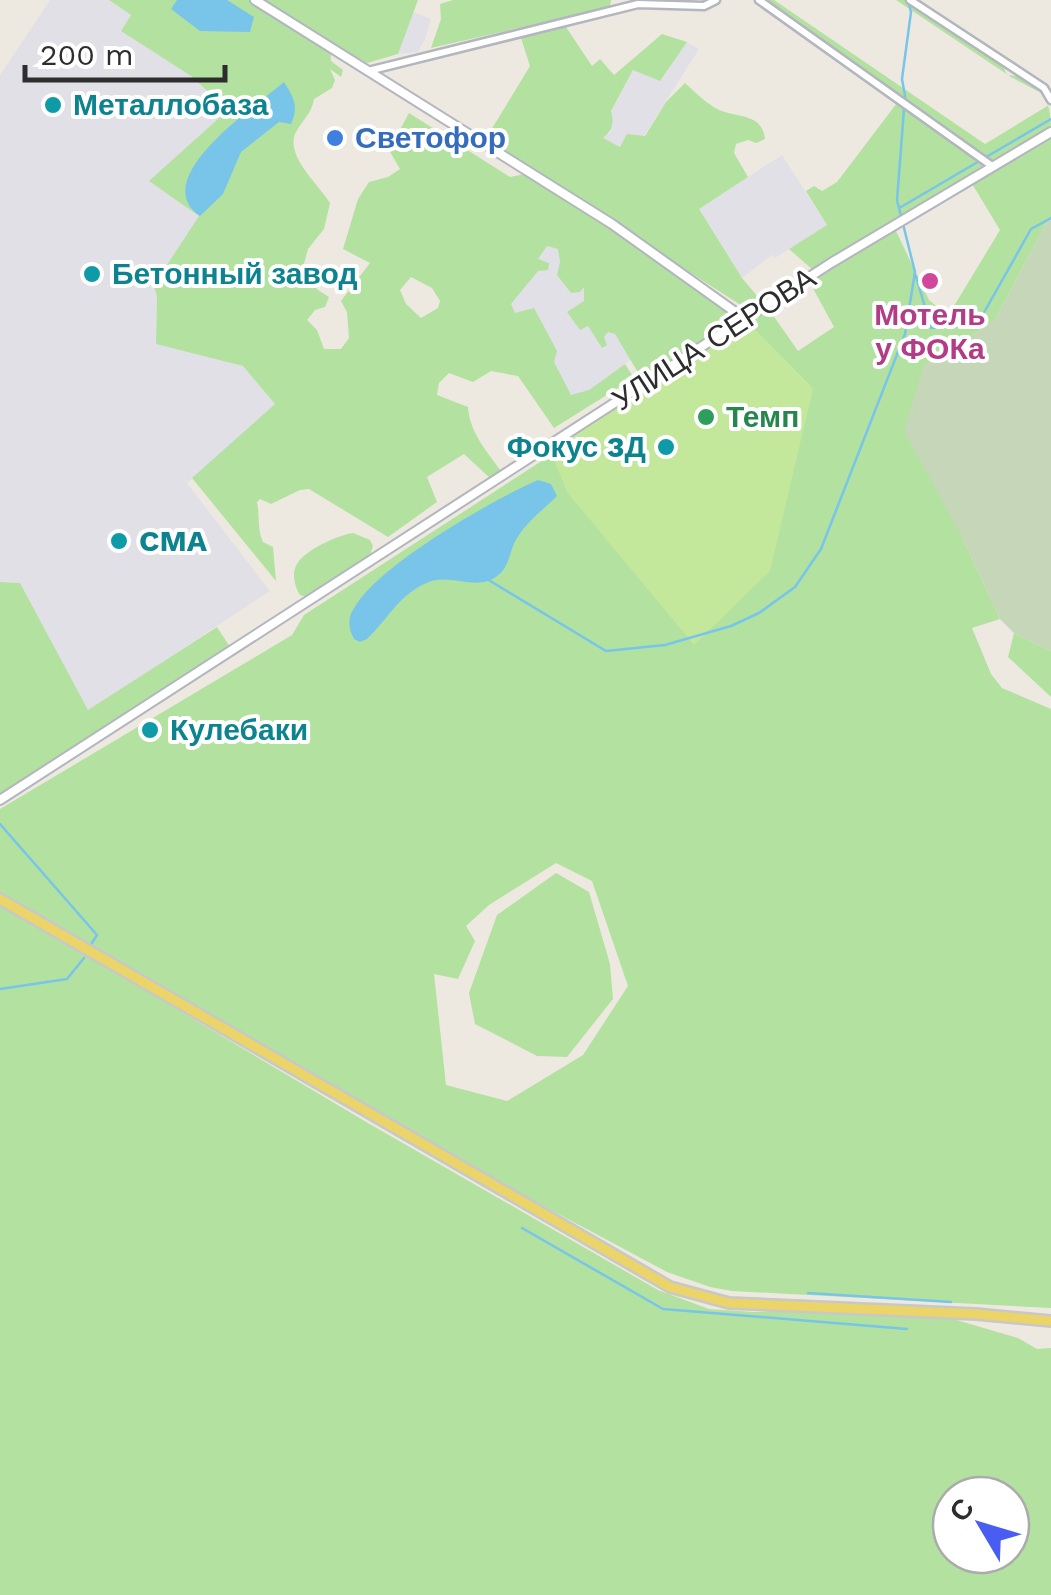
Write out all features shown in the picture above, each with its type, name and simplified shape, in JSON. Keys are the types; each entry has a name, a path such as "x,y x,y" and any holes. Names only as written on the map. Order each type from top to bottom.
{"main road":[{"path":"255,0 612,224 744,318"},
{"name":"УЛИЦА СЕРОВА","path":"0,800 744,318 1051,132"},
{"path":"0,899 670,1287 729,1303 1051,1321"}],"street":[{"path":"368,70 638,4 704,6 716,0"},
{"path":"758,0 992,166"},
{"path":"910,0 1044,88 1051,100"}],"shaded area":[{"path":"50,0 109,0 131,15 121,31 191,76 228,110 150,181 200,216 154,285 156,343 243,366 276,405 187,483 270,591 88,711 20,583 0,582 0,75"},
{"path":"413,12 431,19 426,37 418,52 398,54"},
{"path":"687,42 699,49 644,136 620,147 602,138 611,132 611,111 634,69 660,81"},
{"path":"782,155 827,225 775,258 772,255 742,278 698,209"},
{"path":"553,214 680,324 560,411 456,289"}],"green space":[{"path":"109,0 418,0 398,54 367,63 330,42 331,61 343,70 341,77 330,69 335,80 332,88 314,99 295,134 293,143 299,161 330,203 324,229 308,249 302,271 329,297 325,307 315,310 307,320 317,330 324,349 341,349 349,338 347,312 341,301 370,263 343,249 358,199 369,182 400,169 389,150 409,113 510,177 525,174 611,226 721,302 726,316 722,329 643,381 615,334 608,332 604,337 607,345 602,348 588,326 580,330 567,312 584,301 584,287 571,293 557,275 558,249 547,246 538,259 549,263 548,270 538,271 511,304 515,313 534,308 557,351 554,362 571,395 589,390 625,364 634,378 554,428 518,376 491,371 473,382 449,373 439,383 437,395 468,407 475,433 501,471 491,479 464,454 427,477 437,502 388,537 309,489 271,504 260,499 260,532 263,542 273,547 276,581 192,478 275,404 243,366 156,344 154,285 199,216 149,181 228,110 191,76 121,31 131,15","holes":["411,277 432,288 440,301 438,308 421,318 406,304 400,290"]},
{"path":"453,0 611,0 610,7 431,48 441,19 440,4"},
{"path":"763,0 774,0 985,144 1048,106 1051,127 990,162 926,115 986,164 813,270 789,249 827,225 806,191 814,186 822,191 837,182 900,99"},
{"path":"896,0 905,0 1003,66 1007,74"},
{"path":"566,27 592,66 600,59 614,75 662,34 687,42 660,81 633,70 611,111 612,126 603,138 620,147 627,134 645,136 666,102 685,83 715,107 759,125 765,139 736,144 734,153 748,177 699,209 742,278 763,303 757,307 742,306 485,140 530,66 521,38"},
{"path":"1008,75 1035,85 1041,91 1046,101 1041,93"},
{"path":"1051,136 1051,220 994,321 923,367 963,539 1000,619 972,628 991,674 1002,688 1051,709 1051,1308 732,1291 667,1272 401,1130 343,1091 0,895 0,809 292,635 304,615 551,455 550,450 811,387 747,322 768,308 798,351 834,327 809,281 895,229 929,300 948,316 1000,230 971,182","holes":["556,863 592,881 628,986 583,1055 507,1101 446,1085 434,974 458,979 475,941 466,926 489,905"]},
{"path":"1051,220 1051,651 1014,633 1000,619 963,539 904,431 923,367 994,321"},
{"path":"747,322 813,389 770,571 694,645 567,492 550,450"},
{"path":"353,533 370,540 370,555 306,597 300,595 294,576 301,559 322,544"},
{"path":"0,582 20,583 88,710 217,627 230,647 0,797"},
{"path":"1014,633 1051,651 1051,697 1008,657"},
{"path":"556,873 589,892 610,964 613,999 567,1057 537,1056 475,1024 469,993 497,915"},
{"path":"0,904 658,1290 709,1309 813,1310 953,1319 1018,1338 1037,1349 1051,1348 1051,1595 0,1595"}],"water":[{"path":"177,0 227,0 254,17 250,32 200,31 171,9"},
{"path":"284,82 294,102 291,124 279,122 241,152 223,194 200,216 187,201 186,183 195,164 231,125"},
{"path":"538,480 551,484 557,496 523,530 497,576 472,583 429,582 402,600 367,639 354,639 349,624 351,613 385,574 437,536"}],"waterway":[{"path":"487,579 606,651 665,645 731,626 759,613 795,587 821,549 905,334 915,272 897,200 905,96 902,79 911,12 908,0"},
{"path":"901,207 1051,119"},
{"path":"916,276 931,328 977,325 1031,229 1051,218"},
{"path":"0,824 97,935 92,943"},
{"path":"0,989 67,979 84,958"},
{"path":"522,1228 663,1309 907,1329"},
{"path":"808,1293 951,1302"}],"place":[{"name":"Металлобаза","path":"53,105"},
{"name":"Светофор","path":"335,138"},
{"name":"Бетонный завод","path":"92,274"},
{"name":"Мотель у ФОКа","path":"930,281"},
{"name":"Темп","path":"706,417"},
{"name":"Фокус 3Д","path":"666,447"},
{"name":"CMA","path":"119,541"},
{"name":"Кулебаки","path":"150,730"}]}
